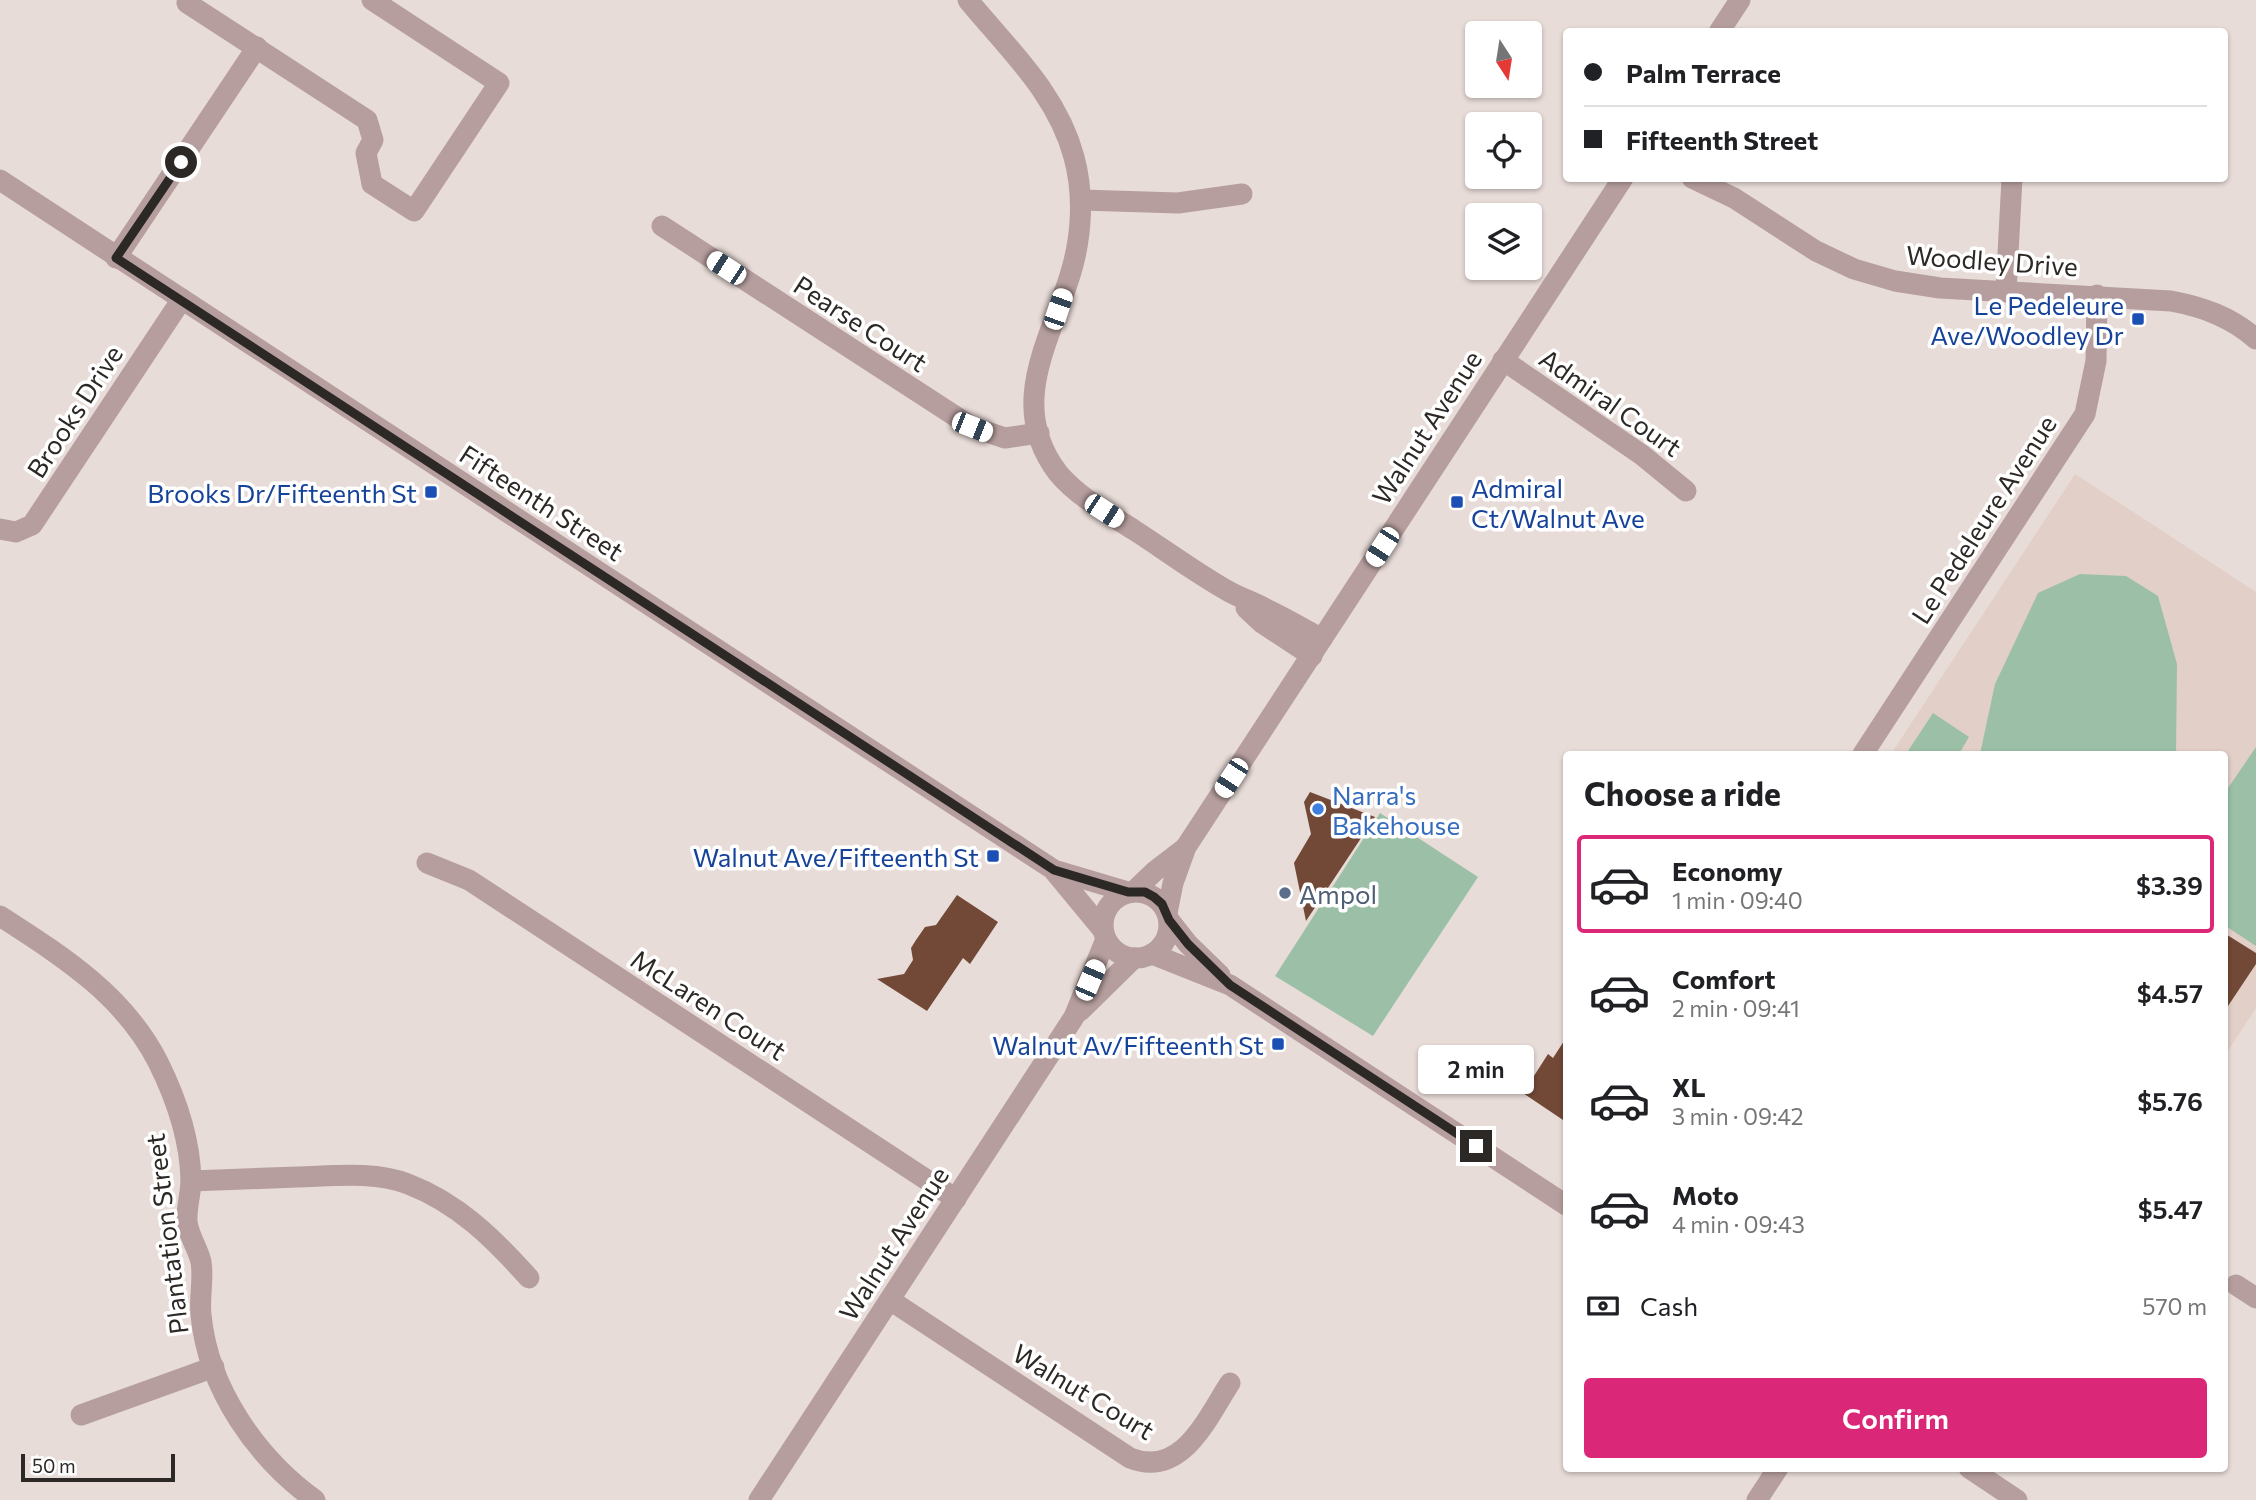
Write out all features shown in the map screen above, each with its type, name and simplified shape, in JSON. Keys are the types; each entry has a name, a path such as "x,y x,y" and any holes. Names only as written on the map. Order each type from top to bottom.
{"street":[{"path":"189,0 187,3 367,120 373,140 366,153 372,184 414,211 499,83 372,0"},
{"path":"968,0 1025,66 1049,99 1074,158 1081,200 1079,234 1072,271 1034,383 1033,399 1045,450 1059,473 1079,493 1229,592 1262,622 1317,648"},
{"path":"1722,28 1740,0"},
{"path":"116,258 257,47"},
{"name":"Fifteenth Street","path":"0,180 1054,870 1131,892"},
{"name":"Walnut Avenue","path":"1168,917 1173,883 1186,847 1620,182"},
{"name":"Woodley Drive","path":"1700,182 1734,198 1816,250 1854,269 1895,281 1940,288 2171,301 2200,307 2225,317 2256,339"},
{"name":"Woodley Drive","path":"1719,182 1734,198"},
{"path":"2006,292 2012,182"},
{"path":"1081,200 1178,203 1242,194"},
{"name":"Pearse Court","path":"662,226 972,427 1005,438 1039,433"},
{"name":"Le Pedeleure Avenue","path":"1865,751 2085,414 2095,361 2097,295"},
{"name":"Brooks Drive","path":"0,529 16,532 32,525 182,299"},
{"name":"Admiral Court","path":"1503,360 1642,454 1686,491"},
{"name":"Walnut Avenue","path":"1131,892 1186,847"},
{"name":"McLaren Court","path":"427,863 469,880 956,1199"},
{"name":"Fifteenth Street","path":"1054,870 1104,934"},
{"path":"1230,985 1143,956 1117,953 1104,934 1103,920 1111,902 1131,892 1145,892 1154,897 1162,904 1188,944 1230,985 1563,1203"},
{"name":"Plantation Street","path":"0,916 86,974 135,1026 158,1061 179,1113 186,1139 191,1181 187,1219 190,1236 201,1262 201,1316 214,1367 241,1422 259,1447 278,1468 315,1500"},
{"path":"1143,956 1166,939 1168,917"},
{"name":"Walnut Avenue","path":"759,1500 1074,1017 1104,934"},
{"name":"Walnut Avenue","path":"1074,1017 1143,956"},
{"path":"191,1181 353,1175 406,1184 436,1197 473,1221 495,1240 529,1278"},
{"path":"2236,1285 2256,1298"},
{"name":"Walnut Court","path":"890,1300 1130,1458 1141,1462 1165,1461 1185,1450 1230,1383"},
{"path":"81,1415 214,1367"},
{"path":"1757,1500 1775,1472"},
{"path":"1975,1472 2017,1500"}],"shaded area":[{"path":"2075,474 2256,592 2256,1008 2228,1051 2228,751 1893,751"}],"green space":[{"path":"2080,574 2126,576 2158,596 2177,664 2176,751 1981,751 1995,684 2038,593"},
{"path":"1933,713 1969,737 1961,751 1908,751"},
{"path":"2256,747 2256,946 2228,928 2228,788"},
{"path":"1380,813 1478,877 1373,1036 1275,976"}],"building":[{"path":"1310,792 1375,817 1306,921 1294,863 1311,834 1304,802"},
{"path":"957,895 998,922 970,964 963,958 927,1011 877,979 904,974 913,960 911,948 916,940 925,927 936,925"},
{"path":"2228,936 2256,953 2256,964 2228,1006"},
{"path":"1563,1043 1563,1120 1523,1093 1548,1054 1553,1058"}],"place":[{"name":"Le Pedeleure Ave/Woodley Dr","path":"2138,319"},
{"name":"Brooks Dr/Fifteenth St","path":"431,492"},
{"name":"Admiral Ct/Walnut Ave","path":"1457,502"},
{"name":"Narra's Bakehouse","path":"1318,809"},
{"name":"Walnut Ave/Fifteenth St","path":"993,856"},
{"name":"Ampol","path":"1285,893"},
{"name":"Walnut Av/Fifteenth St","path":"1278,1044"}],"route":[{"path":"181,162 116,258 1054,870 1103,886 1128,892 1145,892 1154,897 1162,904 1169,920 1188,944 1230,985 1476,1146"}]}
